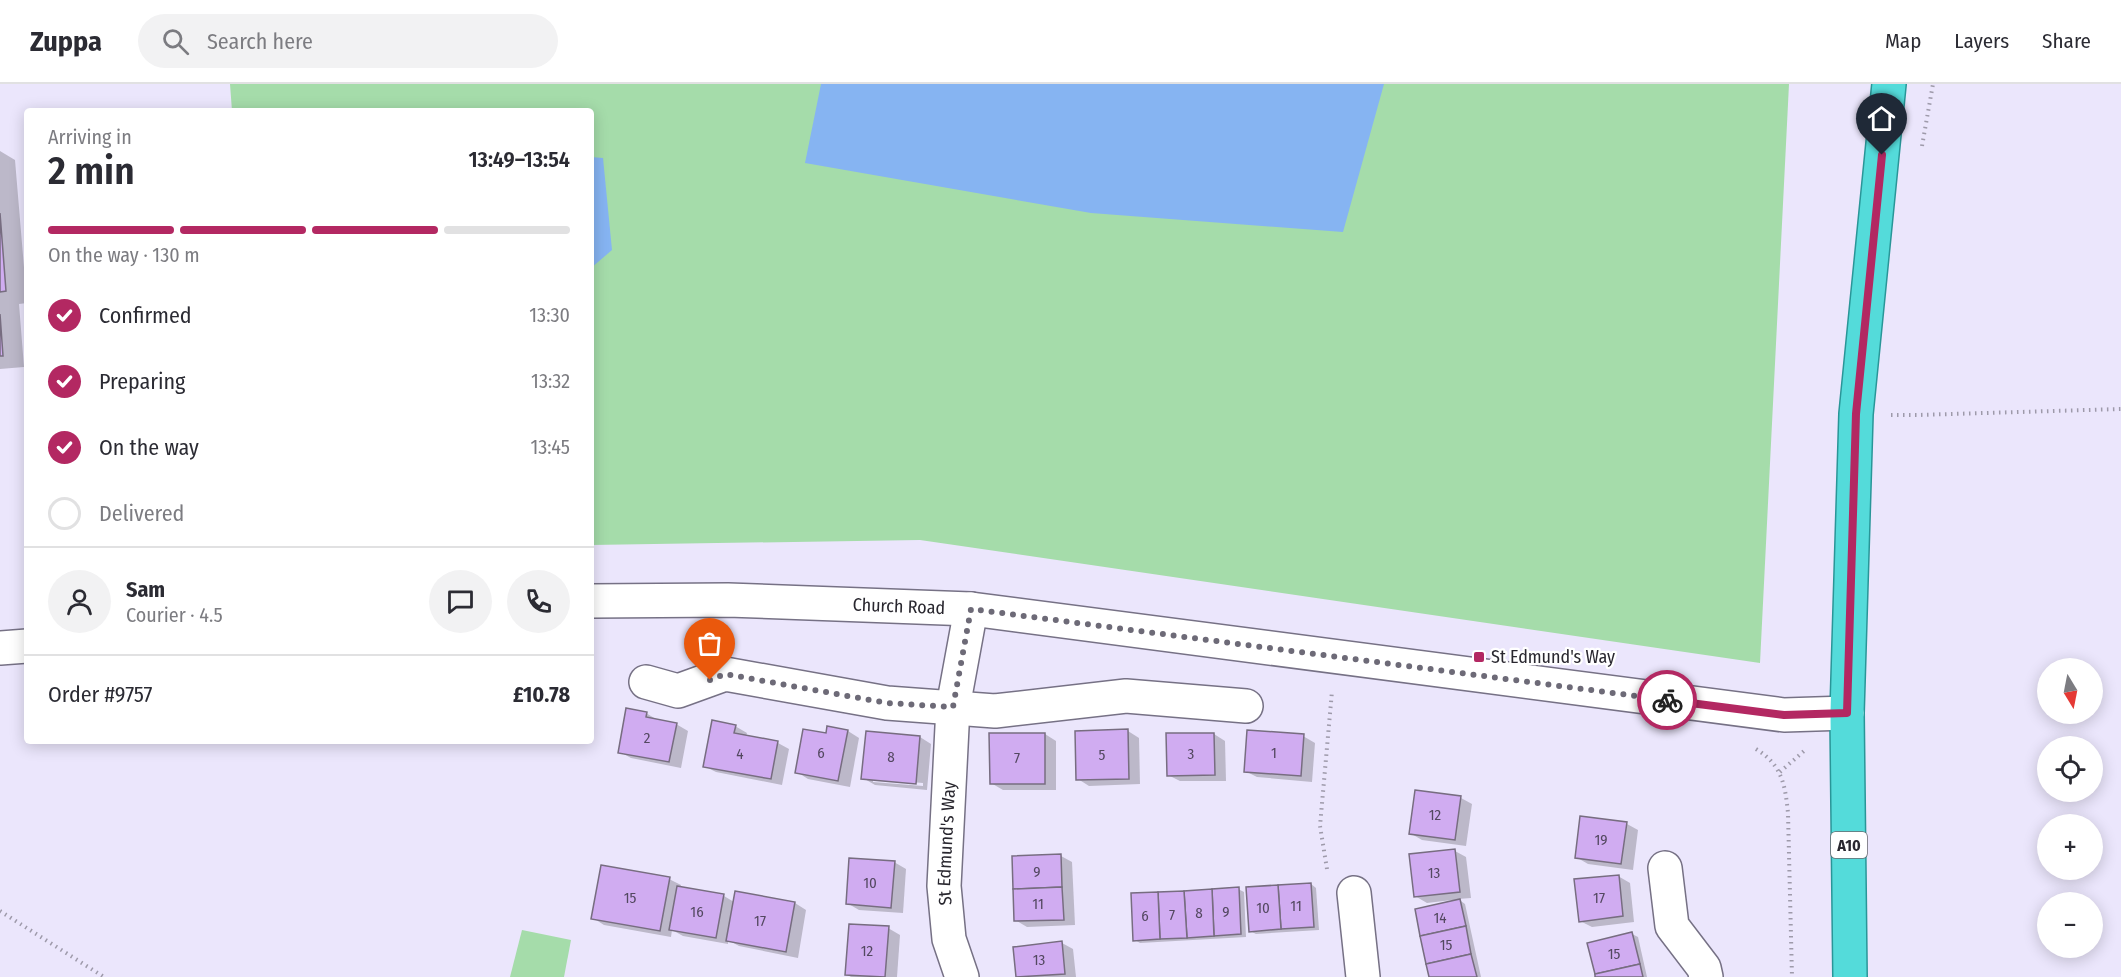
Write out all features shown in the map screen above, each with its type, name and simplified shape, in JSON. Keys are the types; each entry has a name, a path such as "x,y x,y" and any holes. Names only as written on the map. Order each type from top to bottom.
{"highway":[{"name":"A10","path":"1850,977 1847,713 1856,414 1889,84"}],"street":[{"name":"Church Road","path":"594,601 728,600 971,609 1774,714 1847,713"},
{"name":"St Edmund's Way","path":"962,977 949,939 944,886 953,707 971,609"},
{"path":"0,648 24,646"},
{"path":"646,682 678,691 725,674 887,703 995,711 1126,696 1246,706"},
{"path":"1665,868 1672,927 1704,968 1706,977"},
{"path":"1353,893 1364,977"}],"path":[{"path":"1881,414 2121,409"},
{"path":"1332,687 1320,826 1329,881 1353,893"},
{"path":"1747,747 1757,749 1769,758 1780,772 1786,792 1792,977"},
{"path":"0,911 104,977"}],"green space":[{"path":"230,84 1789,84 1760,663 920,540 594,545 594,108 232,108"},
{"path":"522,930 571,940 564,977 510,977"}],"water":[{"path":"821,84 1384,84 1343,232 1091,213 805,163"},
{"path":"594,157 603,158 612,250 594,265"}],"building":[{"path":"0,213 6,291 0,292"},
{"path":"0,314 3,356 0,356"},
{"path":"626,708 647,712 646,717 677,723 669,762 618,753"},
{"path":"712,720 736,725 734,733 778,741 771,779 703,767"},
{"path":"827,726 848,730 838,781 795,773 803,729 826,733"},
{"path":"1128,729 1129,779 1076,780 1075,731"},
{"path":"1247,730 1304,734 1301,776 1244,772"},
{"path":"866,731 920,736 916,784 861,779"},
{"path":"989,733 1045,733 1045,784 990,784"},
{"path":"1166,733 1214,733 1215,775 1167,776"},
{"path":"1415,790 1461,796 1455,840 1409,834"},
{"path":"1580,816 1627,822 1621,864 1575,858"},
{"path":"1455,849 1460,892 1414,897 1409,854"},
{"path":"1061,854 1062,887 1013,889 1012,856"},
{"path":"849,858 895,861 891,908 846,904"},
{"path":"601,865 670,877 660,931 591,919"},
{"path":"1619,875 1623,916 1579,922 1574,879"},
{"path":"1311,883 1314,927 1281,929 1278,885"},
{"path":"1278,885 1281,929 1249,932 1246,887"},
{"path":"677,886 724,894 716,938 669,930"},
{"path":"1062,887 1064,920 1014,921 1013,889"},
{"path":"1239,887 1241,934 1214,936 1212,889"},
{"path":"1212,889 1214,936 1187,938 1184,891"},
{"path":"735,891 795,902 786,952 726,941"},
{"path":"1184,891 1187,938 1160,939 1158,892"},
{"path":"1158,892 1160,939 1133,941 1131,893"},
{"path":"1460,899 1466,926 1420,936 1415,909"},
{"path":"849,924 889,926 885,977 845,975"},
{"path":"1466,926 1471,954 1426,964 1420,936"},
{"path":"1632,932 1640,964 1595,974 1587,943"},
{"path":"1062,941 1065,974 1016,977 1013,947"},
{"path":"1471,954 1477,977 1429,977 1426,964"},
{"path":"1640,964 1643,977 1595,977 1595,974"}],"way so far":[{"path":"710,680 725,674 887,703 953,707 971,609 1667,700"}],"place":[{"name":"St Edmund's Way","path":"1479,657"}],"route":[{"path":"1667,700 1784,715 1847,713 1856,414 1882,155"}]}
